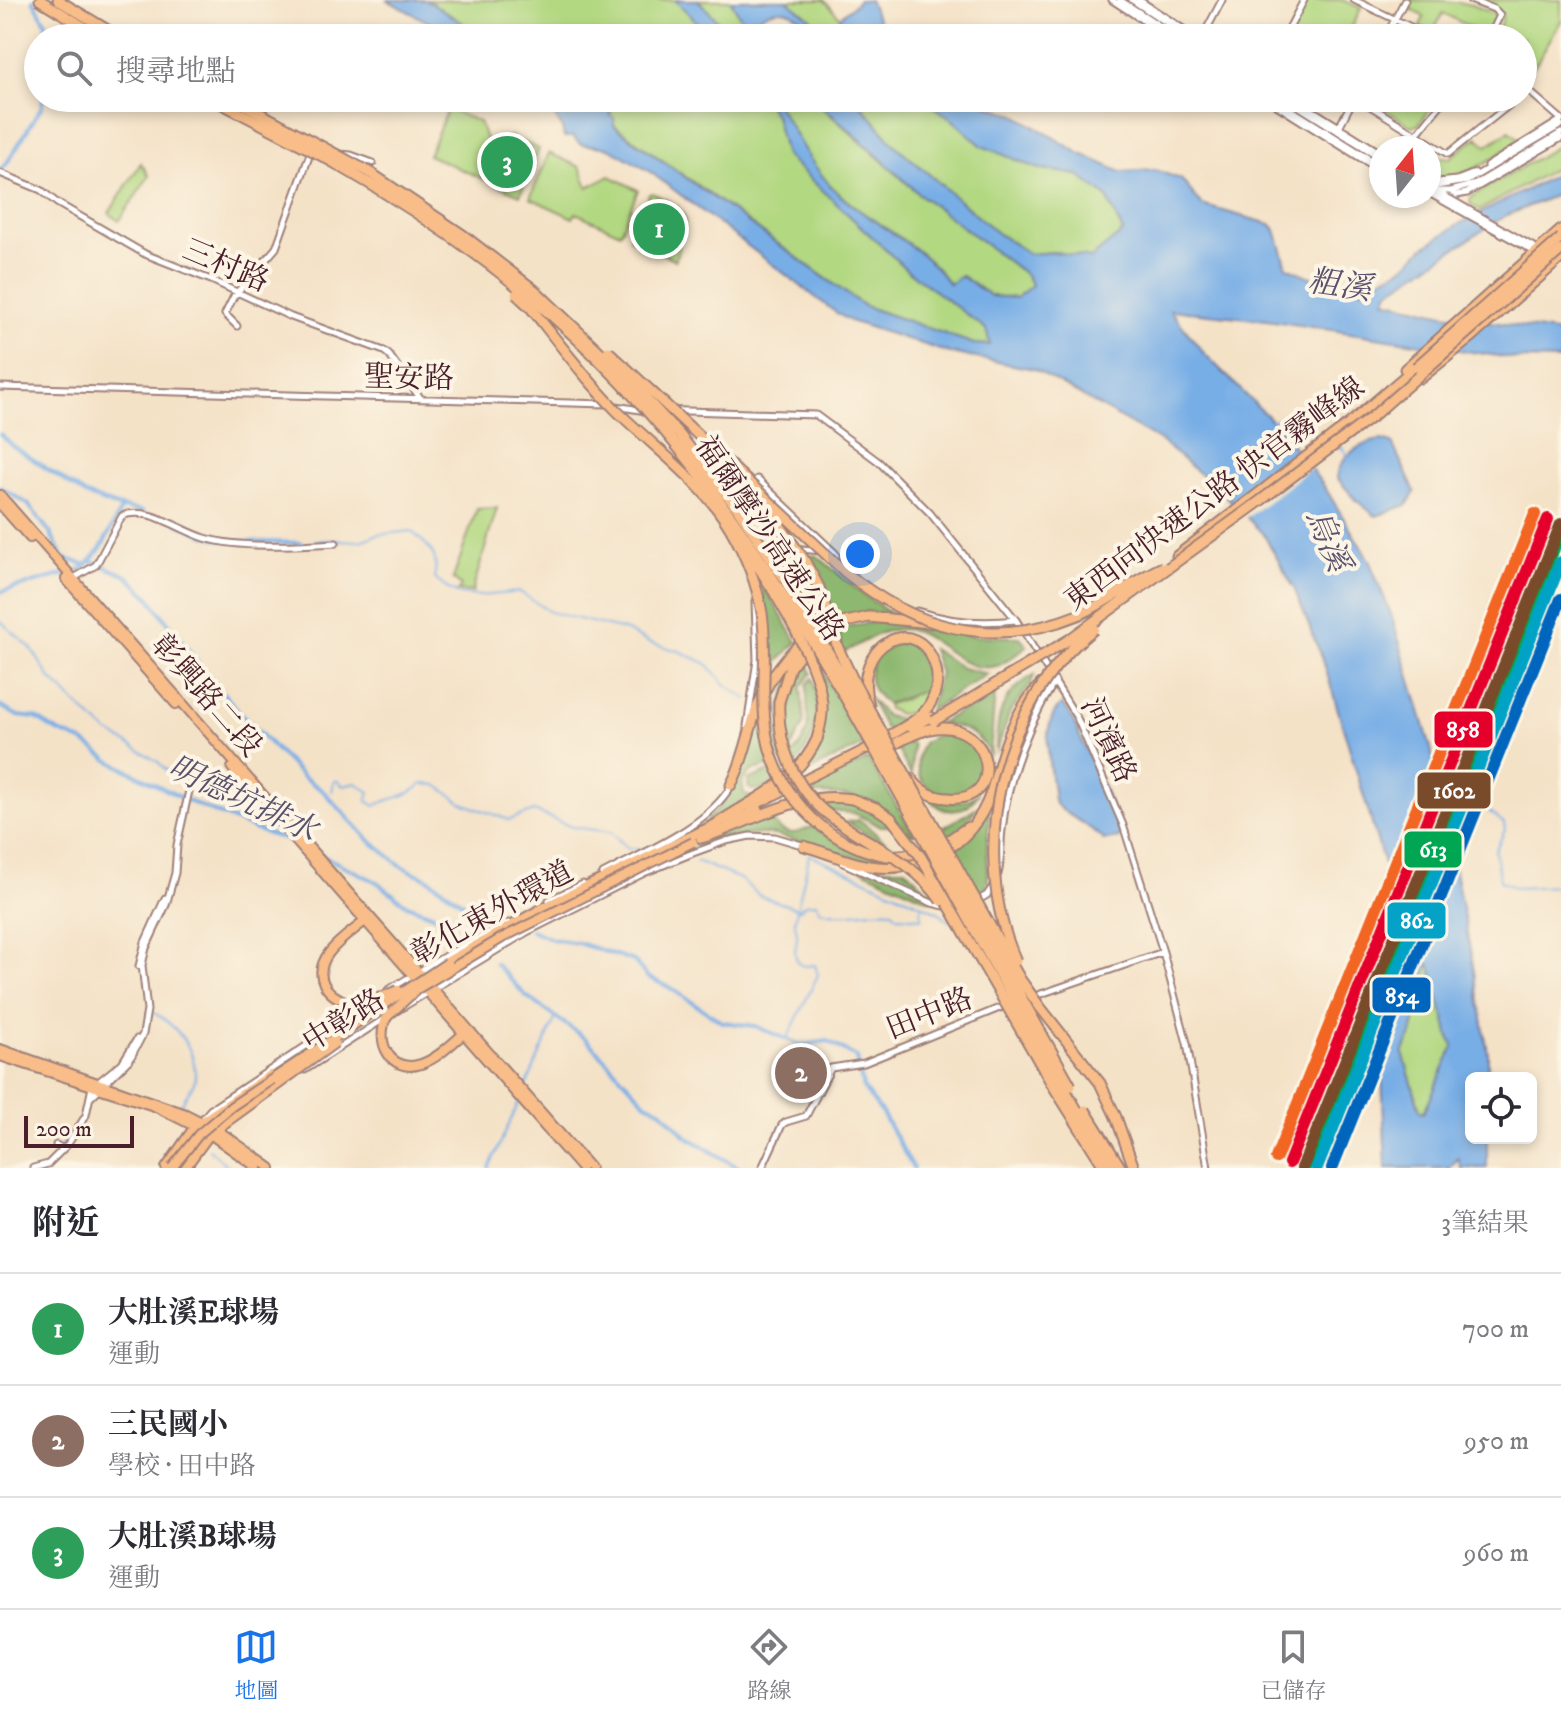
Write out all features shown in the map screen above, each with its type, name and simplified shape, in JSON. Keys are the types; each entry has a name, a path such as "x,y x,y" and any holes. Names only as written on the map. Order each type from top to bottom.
{"highway":[{"path":"40,0 79,24"},
{"path":"58,0 98,24"},
{"name":"福爾摩沙高速公路","path":"237,112 381,190 479,258 550,314 619,379 687,456 756,549 840,686 1112,1168"},
{"name":"福爾摩沙高速公路","path":"258,112 369,172 463,235 537,292 623,374 714,478 765,547 838,669 1076,1095 1121,1168"},
{"path":"1370,406 1400,373 1561,230"},
{"name":"東西向快速公路 快官霧峰線","path":"933,719 1076,629 1163,567 1370,406 1561,238"},
{"name":"東西向快速公路 快官霧峰線","path":"869,751 933,719 1070,639 1158,577 1373,416 1561,257"},
{"path":"479,258 531,308 614,408 694,481 758,568 812,663 822,698 821,722 810,754 789,778 718,823"},
{"path":"537,292 594,338 869,591 888,604 931,623"},
{"path":"760,493 819,587 841,656 1020,979 1100,1083 1134,1168"},
{"path":"730,528 750,571 762,615 765,724 775,767 803,810 850,845 887,856 923,854 964,831 983,815"},
{"path":"731,785 769,683 810,635 835,623 869,617 978,631 1043,626 1105,602 1139,577 1163,567"},
{"path":"1040,1007 1005,934 995,883 994,852 1000,795 1008,761 1030,704 1072,648 1158,577"},
{"path":"835,623 817,636 796,659 787,675 779,702 783,745 808,794 830,816 911,867 932,888 964,933"},
{"path":"869,751 926,710 937,683 930,654 920,642 901,638 886,643 871,659 865,678 866,694 876,719"},
{"path":"804,846 871,866 900,866 953,847 983,815 1018,715 1028,698 1050,680"},
{"path":"869,751 935,728 956,730 972,738 985,754 987,771 977,791 961,798 937,796 919,788 900,762"},
{"path":"695,838 802,801 829,797 852,799 876,808 898,824 921,857 1075,1123 1105,1168"}],"main road":[{"name":"彰興路二段","path":"0,495 581,1168"},
{"name":"彰興路二段","path":"0,504 66,574"},
{"name":"彰化東外環道","path":"179,1168 203,1138 224,1119 447,963 546,906 695,838 718,823 869,751"},
{"name":"彰化東外環道","path":"172,1168 199,1134 220,1115 417,989 518,929 869,751"},
{"name":"彰興路二段","path":"368,919 377,935 415,974"},
{"path":"368,919 325,957 322,971 324,984 334,997 348,1002 373,1000 394,993 433,968 447,963"},
{"path":"347,937 377,935"},
{"path":"417,989 390,1012 380,1033 383,1046 392,1059 408,1065 425,1063 466,1032"},
{"name":"彰興路二段","path":"430,991 448,1016 590,1168"},
{"path":"444,1049 451,1034 448,1016"},
{"path":"166,1168 198,1123 270,1075 334,1041"},
{"path":"185,1168 213,1132 334,1041"},
{"path":"0,1049 198,1123 271,1168"},
{"path":"0,1056 98,1085"},
{"path":"213,1132 258,1168"}],"street":[{"path":"1112,0 1149,24"},
{"path":"1120,0 1157,24"},
{"path":"1132,0 1169,24"},
{"path":"1139,0 1178,24"},
{"path":"1208,24 1222,0"},
{"path":"1291,24 1304,0"},
{"path":"1354,0 1407,24"},
{"path":"1393,24 1405,0"},
{"path":"1470,0 1494,9 1500,15 1496,24"},
{"path":"1441,186 1471,175 1561,122 1537,103"},
{"path":"247,112 323,152 351,155 373,163"},
{"path":"1293,112 1369,150"},
{"path":"1298,112 1336,134"},
{"path":"1305,112 1369,159"},
{"path":"1310,112 1336,134"},
{"path":"1336,134 1348,112"},
{"path":"1378,112 1448,154 1499,112"},
{"path":"1416,135 1435,112"},
{"path":"1441,190 1457,195 1470,191 1561,135"},
{"path":"237,326 225,314 234,296 276,248 312,146"},
{"name":"三村路","path":"2,173 41,190 57,203 145,254 240,292 291,317 384,351 421,400"},
{"path":"1441,194 1537,251"},
{"path":"1441,195 1537,251 1561,257"},
{"name":"聖安路","path":"0,387 604,403 634,410 816,415"},
{"path":"664,409 738,494 749,493 757,479 835,553 837,560"},
{"name":"河濱路","path":"816,415 879,462 930,513 1016,620 1050,680 1077,718 1123,825 1163,952 1187,1043 1208,1168"},
{"path":"66,574 96,565 122,516 133,513 230,544 307,546 336,543"},
{"path":"790,553 792,547 820,540"},
{"path":"731,785 742,748 754,684 758,634 757,583 768,564 790,553 811,549 825,552 874,589 914,610 964,622 1016,620"},
{"name":"中彰路","path":"213,1132 367,1027 539,925 644,873 726,841 768,836 804,846 932,903 955,907 981,900 993,887 1000,869 1002,830 1019,758 1050,680"},
{"name":"中彰路","path":"198,1123 211,1109 415,974 696,822 713,808 731,785"},
{"path":"33,1168 48,1164 63,1149 82,1124 90,1098 98,1085 126,1059 140,1033 144,1012 139,968 145,942 168,893 175,840 187,795"},
{"path":"98,1085 130,1059 143,1034 147,1020 142,965 168,893"},
{"name":"田中路","path":"762,1168 782,1125 806,1116 828,1071 834,1066 858,1063 1005,1005 1163,952"},
{"path":"320,1037 330,1054"},
{"path":"304,1049 315,1063"},
{"path":"56,1145 63,1149"}],"green space":[{"path":"424,0 680,0 704,24 464,24"},
{"path":"698,0 730,0 745,24 721,24"},
{"path":"787,0 824,0 840,17 842,24 818,24"},
{"path":"1307,0 1342,0 1361,8 1353,24 1294,24"},
{"path":"1412,0 1445,1 1478,7 1497,17 1493,24 1464,24 1443,13 1437,24 1421,24 1424,17 1408,7"},
{"path":"1478,0 1561,0 1561,21 1537,62 1537,24 1500,24 1502,14 1495,7"},
{"path":"447,112 455,112 479,122 488,144 510,136 539,149 520,195 428,155"},
{"path":"611,112 773,112 785,155 907,270 986,329 990,345 974,344 864,306 614,125"},
{"path":"781,112 827,112 919,194 1026,275 1032,286 1016,298 991,296 962,276 949,284 923,256 845,199 807,155"},
{"path":"867,112 942,112 982,146 1036,168 1078,175 1107,197 1123,232 1091,259 1055,252 1030,254 997,233 895,145"},
{"path":"1390,112 1428,112 1418,125 1411,126"},
{"path":"1509,131 1521,140 1466,173 1441,177 1441,157 1450,158 1477,137 1487,146"},
{"path":"1561,144 1561,165 1480,210 1470,204 1471,197"},
{"path":"549,153 580,167 588,187 610,176 638,190 620,233 576,213 573,218 530,198"},
{"path":"141,163 149,176 119,221 109,213"},
{"path":"652,193 682,211 685,225 675,260 630,238"},
{"path":"497,508 472,592 458,591 461,586 453,579 477,509"},
{"path":"799,555 825,622 817,625 783,563"},
{"path":"816,555 891,614 866,612 831,619 825,592 809,556"},
{"path":"762,583 797,642 770,670 763,591"},
{"path":"879,621 976,636 1020,637 1027,646 1000,665 983,667 959,659 925,636 901,629 878,634 844,652 837,628"},
{"path":"902,642 920,646 931,667 932,685 930,691 887,704 872,686 871,667 882,652"},
{"path":"932,649 962,668 987,674 929,711 940,673"},
{"path":"803,653 812,673 801,686 804,723 788,754 780,709 792,671"},
{"path":"822,672 864,745 800,775 822,725 819,674"},
{"path":"1034,675 1010,712 996,753 999,718 1007,699"},
{"path":"813,678 816,725 808,746 794,767 790,757 807,730 807,684"},
{"path":"767,691 776,694 777,731 782,758 776,761 769,732"},
{"path":"917,691 930,691 918,708 899,714 888,709 887,704 905,699"},
{"path":"995,692 990,756 981,741 970,732 938,724"},
{"path":"869,698 886,716 904,720 886,730"},
{"path":"758,711 770,765 751,771 742,782 744,793 751,797 703,824 733,786"},
{"path":"937,735 965,740 984,760 976,787 963,793 939,793 922,780 918,757 923,743"},
{"path":"910,742 913,746 911,775 896,747"},
{"path":"868,759 914,834 911,835 889,815 868,802 844,795 814,794 813,786"},
{"path":"772,770 775,781 765,788 752,790 748,787 748,780"},
{"path":"979,793 969,805 956,810 943,809 930,799 956,802"},
{"path":"842,800 876,812 891,826 880,826 854,813 830,811 822,801"},
{"path":"977,807 960,831 946,840 940,830"},
{"path":"990,807 988,879 985,889 977,895 952,850 973,834"},
{"path":"771,817 783,831 800,832 813,826 845,847 897,862 877,864 764,834 731,838 687,850 750,822"},
{"path":"859,820 889,844 913,852 896,852 847,822"},
{"path":"858,868 905,868 939,902 930,900"},
{"path":"1429,960 1450,1039 1455,1046 1424,1112 1420,1111 1403,1053 1412,1034"}],"water":[{"path":"387,0 424,0 464,24 432,24"},
{"path":"675,0 698,0 721,24 699,24"},
{"path":"730,0 787,0 818,24 807,24 793,13 777,10 760,17 761,24 745,24"},
{"path":"859,0 869,0 880,24 842,24 840,17"},
{"name":"烏溪","path":"551,112 611,112 614,126 864,306 974,344 990,345 986,329 907,270 785,155 773,112 782,112 814,165 831,186 923,256 949,284 961,276 991,296 1016,298 1032,285 1026,275 919,194 828,112 867,112 895,145 997,233 1030,254 1055,252 1091,258 1123,232 1107,197 1078,175 1036,168 982,146 942,112 1007,112 1081,154 1121,172 1155,170 1181,179 1202,205 1270,224 1276,230 1287,267 1322,282 1361,289 1404,267 1424,247 1459,224 1561,172 1561,193 1505,216 1389,291 1385,300 1444,314 1561,333 1561,360 1517,359 1267,320 1170,310 1204,353 1279,428 1324,486 1369,560 1392,617 1431,748 1471,954 1488,1053 1488,1072 1465,1072 1465,1144 1487,1144 1487,1168 1461,1168 1458,1158 1450,1168 1386,1168 1382,1075 1400,975 1403,927 1323,660 1294,588 1264,535 1227,497 1162,442 1034,369 950,353 850,321 649,171 609,148 580,144 573,137 564,137 562,127","holes":["1429,962 1454,1046 1424,1112 1420,1111 1403,1053 1412,1034"]},
{"path":"1381,440 1392,443 1415,492 1407,505 1376,516 1356,500 1337,478 1346,457 1366,444"},
{"path":"1062,704 1069,712 1107,796 1119,838 1103,840 1054,801 1048,736 1054,713"}],"pier":[{"path":"1301,450 1314,466 1244,520 1228,505"}],"waterway":[{"path":"33,0 46,24"},
{"path":"0,170 38,112"},
{"path":"1271,421 1284,416 1321,439"},
{"path":"0,434 86,495 143,512"},
{"path":"1337,447 1344,449 1348,456"},
{"path":"0,487 28,504 51,534 63,558 87,565"},
{"path":"0,592 80,570 99,550 122,507"},
{"path":"178,524 207,536 231,541 302,543"},
{"path":"338,540 360,541 376,535 411,531 432,551 434,578 458,594 479,596 520,592 550,612 624,630 707,664 726,685 747,699"},
{"path":"315,542 338,540"},
{"path":"92,561 127,576 149,597 203,670 241,714 303,777 322,790 369,840 403,867 430,880 473,910 516,923"},
{"path":"0,621 31,648 50,678 92,719 166,770 185,779 188,785"},
{"name":"明德坑排水","path":"0,706 18,716 36,718 84,742 110,761 186,800 295,843"},
{"path":"1436,771 1504,823 1505,830 1495,851 1500,881 1515,888 1561,886"},
{"path":"332,791 334,781 343,786 356,783 370,792 367,801 375,806 422,784 437,785 462,803 509,820 534,811 572,827 611,832 627,848 641,850"},
{"name":"明德坑排水","path":"317,853 377,882 407,905 434,915 462,938"},
{"path":"787,1039 818,975 815,965 798,963 795,953 795,919 809,854 940,913 950,922"},
{"path":"696,861 740,879 760,896 796,908"},
{"path":"799,910 805,904 817,903 819,909 828,912 893,911 897,916 922,918 921,907"},
{"path":"531,930 552,939 578,943 634,961 647,977 669,987 722,1022 755,1026 801,1045 828,1041 857,1058 863,1088 882,1113 913,1168"},
{"name":"明德坑排水","path":"495,963 525,995 586,1039 645,1102 662,1111 686,1136 739,1168"},
{"path":"150,1011 176,1030 192,1057 195,1078 181,1107"},
{"path":"524,1091 556,1017"},
{"path":"54,1155 79,1122 87,1099"},
{"path":"489,1168 520,1100"},
{"path":"209,1149 230,1168"}],"transit line":[{"path":"1276,1158 1535,514"},
{"name":"858","path":"1289,1163 1548,519"},
{"name":"1602","path":"1302,1168 1561,524"},
{"name":"613","path":"1305,1168 1561,531"},
{"name":"862","path":"1317,1168 1561,562"},
{"name":"854","path":"1332,1168 1561,599"}],"place":[{"name":"大肚溪B球場","path":"507,162"},
{"name":"大肚溪E球場","path":"659,229"},
{"name":"三民國小","path":"801,1073"}],"water label":[{"name":"粗溪","path":"1340,284"}]}
